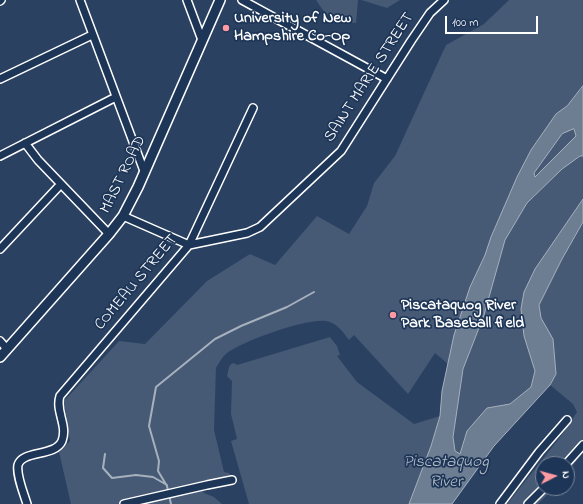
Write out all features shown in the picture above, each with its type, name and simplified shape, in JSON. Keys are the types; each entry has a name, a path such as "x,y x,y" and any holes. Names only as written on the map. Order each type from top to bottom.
{"main road":[{"name":"MAST ROAD","path":"0,357 109,234 123,216 220,0"}],"street":[{"path":"80,0 144,171"},
{"path":"187,0 202,40"},
{"path":"242,0 387,79"},
{"name":"SAINT MARIE STREET","path":"189,245 248,233 260,227 340,151 430,13 444,0"},
{"path":"0,79 92,34"},
{"path":"0,156 116,97"},
{"name":"COMEAU STREET","path":"26,504 18,473 18,465 21,460 33,455 48,452 56,448 61,443 64,434 58,401 60,396 189,245 252,108"},
{"path":"25,143 32,153 109,234"},
{"path":"0,250 61,184"},
{"path":"123,216 189,245"},
{"path":"0,341 7,349"},
{"path":"500,504 538,452 567,420"},
{"path":"574,456 582,448"},
{"path":"124,504 176,491 232,480"},
{"path":"528,504 536,496"}],"shaded area":[{"path":"316,0 358,0 356,23 335,21 322,9"},
{"path":"361,0 400,0 387,8"},
{"path":"509,0 583,0 583,86 567,106 556,114 531,150 517,177 491,237 485,255 470,287 454,335 448,364 435,353 408,394 354,335 349,340 339,328 330,322 317,321 304,323 275,331 235,348 227,353 216,368 214,430 224,472 229,473 230,475 200,483 204,493 214,497 222,504 71,504 59,452 70,441 64,401 119,341 145,344 207,281 250,254 275,265 317,216 349,234 367,206 374,183 395,156 446,45 484,24"},
{"path":"574,129 577,136 535,178 534,173 562,134"},
{"path":"580,155 583,156 583,199 535,269 524,292 521,309 524,336 535,371 531,387 510,404 487,409 467,431 460,454 455,451 453,437 463,369 484,315 505,240 527,203 562,169"},
{"path":"583,223 583,452 575,462 575,456 545,456 577,412 573,404 550,385 556,374 553,340 541,318 539,305 562,259"},
{"path":"330,337 337,346 340,355 337,356 357,382 414,424 440,416 431,446 409,504 249,504 231,441 237,439 231,414 232,381 227,376 230,366 234,363 237,365"},
{"path":"535,469 535,496 546,496 538,504 507,504"}],"water":[{"name":"Piscataquog River","path":"583,86 583,156 580,156 562,169 527,203 505,240 484,315 463,369 453,437 455,451 460,454 467,431 487,408 510,404 531,387 535,371 524,336 521,309 524,292 535,269 583,199 583,222 562,259 539,305 541,318 553,339 556,374 550,385 494,446 452,504 409,504 431,446 440,416 442,391 454,335 470,287 485,255 491,237 517,177 531,150 556,114 567,106","holes":["574,129 576,136 535,177 534,173 562,134"]}],"waterway":[{"path":"168,491 167,486 158,471 159,461 149,426 156,387 215,339 241,326 287,307 314,292"},
{"path":"105,454 103,468 112,478 136,475 153,477 167,485"},
{"path":"169,495 171,504"}],"place":[{"name":"University of New Hampshire Co-Op","path":"226,28"},
{"name":"Piscataquog River Park Baseball field","path":"393,315"}]}
